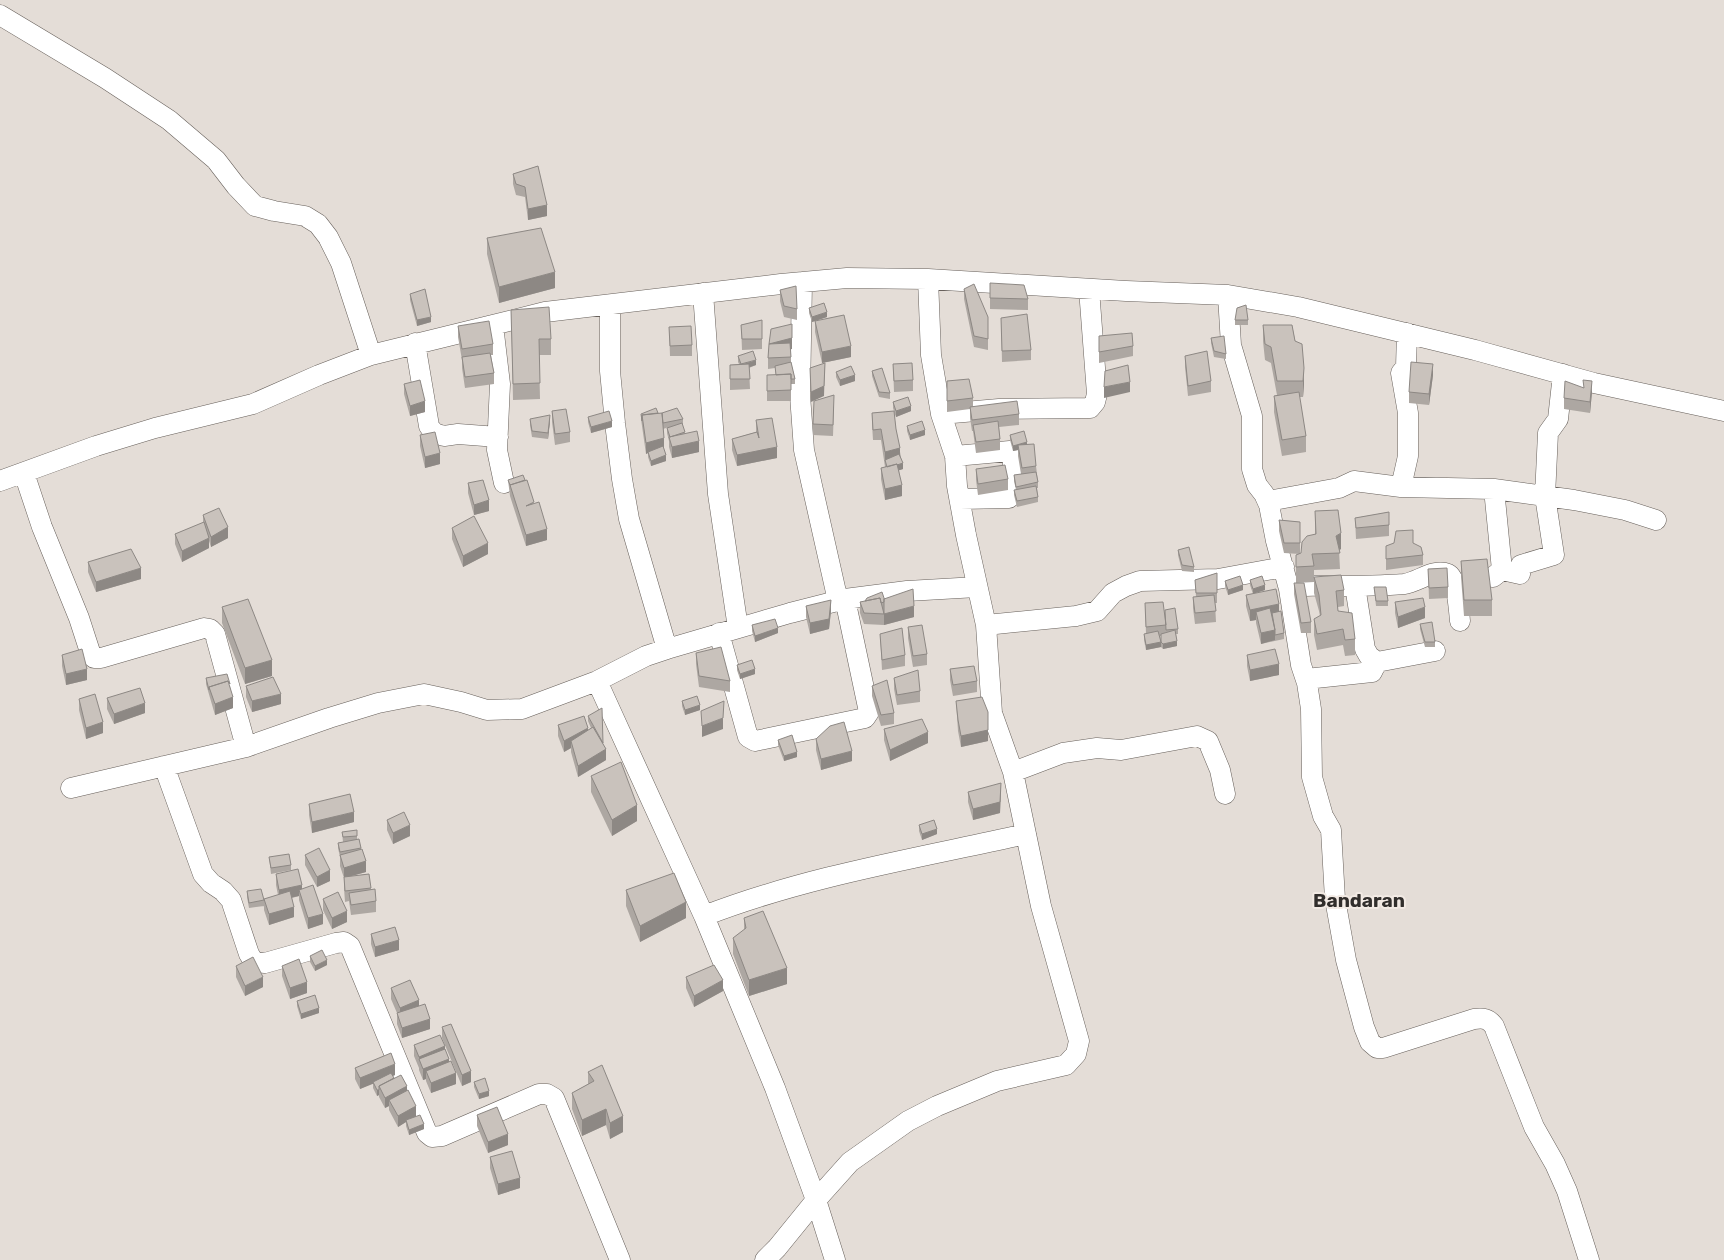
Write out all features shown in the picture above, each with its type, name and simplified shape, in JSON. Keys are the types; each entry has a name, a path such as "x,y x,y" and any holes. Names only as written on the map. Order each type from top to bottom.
{"street":[{"path":"0,16 105,78 170,120 216,160 236,186 255,206 305,216 318,224 328,237 341,263 372,356"},
{"path":"0,481 96,446 138,433 253,404 320,375 415,343 545,312 847,278 928,279 1228,295 1298,306 1594,383 1724,411"},
{"path":"764,1260 778,1248 816,1200 850,1162 908,1121 937,1106 997,1081 1066,1065 1076,1054 1079,1041 1041,906 1013,772 992,713 986,625 966,535 955,456 941,414 931,355 928,279"},
{"path":"703,293 729,630 748,737 750,740 755,741 865,718 869,712 804,450 800,395 802,282"},
{"path":"941,414 999,409 1090,408 1095,402 1097,394 1089,289"},
{"path":"1228,295 1231,346 1252,416 1252,469 1257,485 1268,501 1276,541 1289,589 1310,709 1312,777 1323,816 1331,830 1335,899 1346,960 1364,1026 1370,1042 1377,1048 1383,1048 1474,1019 1483,1018 1489,1020 1497,1034 1534,1127 1555,1164 1567,1191 1589,1260"},
{"path":"610,305 610,371 622,479 629,519 667,649"},
{"path":"492,325 500,384 497,450 504,483"},
{"path":"1401,486 1408,456 1408,413 1401,373 1406,367 1407,333"},
{"path":"415,343 429,426 434,433 444,436 458,434 498,437"},
{"path":"1494,489 1497,574 1520,574 1521,565 1554,555 1545,496 1548,433 1558,419 1563,374"},
{"path":"955,456 1010,451 1014,456 1012,495 1009,498 960,498"},
{"path":"24,473 42,528 79,618 90,655 94,658 101,658 204,628 210,629 215,634 246,747"},
{"path":"1268,501 1340,488 1354,481 1401,486 1494,489 1626,510 1656,520"},
{"path":"986,625 1076,616 1097,611 1113,593 1140,581 1218,579 1284,567"},
{"path":"1289,589 1302,586 1404,584 1433,574 1447,574 1452,577 1454,583 1460,621"},
{"path":"1355,586 1365,649 1369,656 1377,662 1434,651"},
{"path":"71,788 246,747 378,703 424,694 487,710 522,709 597,681 646,656 729,630 841,600 907,591 977,587"},
{"path":"1306,679 1372,672 1377,662"},
{"path":"597,681 704,916 775,1088 816,1200 835,1260"},
{"path":"1013,772 1063,753 1097,748 1121,750 1197,736 1208,741 1220,770 1225,794"},
{"path":"164,766 204,874 211,883 223,891 231,900 249,954 254,962 265,964 336,943 344,942 350,946 427,1132 432,1137 442,1136 539,1094 547,1094 554,1098 620,1260"},
{"path":"704,916 743,901 866,868 1026,834"}],"building":[{"path":"538,166 547,205 528,209 525,187 516,184 513,174"},
{"path":"541,228 555,272 499,287 487,238"},
{"path":"990,283 1024,285 1028,299 990,298"},
{"path":"974,284 988,317 988,339 974,336 964,289"},
{"path":"796,286 797,309 784,306 780,290"},
{"path":"425,289 431,317 417,320 410,294"},
{"path":"824,303 827,312 812,317 809,308"},
{"path":"1246,305 1248,320 1235,320 1237,308"},
{"path":"549,307 551,339 539,339 540,383 513,384 511,310"},
{"path":"1027,314 1031,350 1002,351 1001,318"},
{"path":"844,315 851,346 822,352 815,321"},
{"path":"762,320 762,339 742,339 741,325"},
{"path":"489,321 493,344 462,349 458,326"},
{"path":"792,324 792,338 769,344 771,329"},
{"path":"1263,325 1292,325 1295,341 1302,344 1303,381 1277,381 1271,347 1265,344"},
{"path":"691,326 692,345 670,346 669,327"},
{"path":"1132,333 1133,346 1099,352 1099,336"},
{"path":"1224,336 1226,354 1214,351 1211,338"},
{"path":"790,343 791,357 768,358 769,344"},
{"path":"753,351 756,360 741,364 738,356"},
{"path":"1207,351 1211,381 1188,386 1185,356"},
{"path":"490,353 494,373 465,377 462,357"},
{"path":"791,362 795,379 791,379 791,374 776,375 775,366"},
{"path":"1411,362 1433,364 1429,394 1409,392"},
{"path":"825,363 824,386 811,392 810,368"},
{"path":"912,363 913,380 894,381 893,364"},
{"path":"749,364 750,379 730,379 730,365"},
{"path":"1128,365 1130,382 1104,387 1105,371"},
{"path":"851,366 855,375 840,380 836,372"},
{"path":"882,368 890,393 879,392 872,371"},
{"path":"791,374 791,390 767,391 767,375"},
{"path":"969,379 973,398 947,401 947,381"},
{"path":"420,380 425,401 410,406 404,384"},
{"path":"1583,380 1592,381 1590,402 1564,398 1565,381 1584,388"},
{"path":"1299,392 1306,436 1282,440 1274,396"},
{"path":"834,395 833,425 813,424 814,401"},
{"path":"908,397 911,406 896,411 893,402"},
{"path":"1017,401 1019,414 972,420 970,407"},
{"path":"656,408 658,413 642,415 642,421 641,414"},
{"path":"677,408 683,419 663,423 662,413"},
{"path":"566,409 570,432 555,434 552,411"},
{"path":"609,411 612,421 591,427 588,417"},
{"path":"894,411 900,448 885,452 881,429 873,430 872,413"},
{"path":"662,413 664,438 646,443 642,415"},
{"path":"550,415 548,433 532,431 530,419"},
{"path":"772,418 777,447 737,455 732,439 757,432 759,438 756,420"},
{"path":"922,421 925,430 910,435 907,426"},
{"path":"998,421 1000,439 976,442 973,425"},
{"path":"682,423 685,432 670,437 667,428"},
{"path":"697,431 699,441 672,447 669,437"},
{"path":"1024,431 1027,442 1013,446 1010,435"},
{"path":"435,432 440,453 425,457 420,435"},
{"path":"1034,444 1036,466 1022,468 1018,445"},
{"path":"663,446 666,455 651,461 648,452"},
{"path":"899,454 903,463 887,467 885,460"},
{"path":"897,464 902,485 885,489 881,468"},
{"path":"1005,465 1008,479 978,484 976,469"},
{"path":"1036,472 1038,482 1016,487 1014,475"},
{"path":"523,475 525,480 510,485 508,480"},
{"path":"483,480 489,500 474,505 468,483"},
{"path":"527,480 534,502 526,506 539,502 547,529 526,535 510,485"},
{"path":"1036,486 1038,497 1017,501 1014,490"},
{"path":"219,508 228,527 211,537 203,515"},
{"path":"1338,510 1341,533 1336,536 1340,553 1312,554 1314,566 1296,567 1296,555 1301,553 1302,542 1307,536 1316,534 1315,511"},
{"path":"1389,512 1389,525 1356,528 1355,518"},
{"path":"474,516 488,543 463,556 452,528"},
{"path":"1279,520 1300,522 1300,543 1284,543"},
{"path":"204,522 209,538 182,551 175,534"},
{"path":"1413,530 1413,543 1421,547 1423,555 1386,559 1386,546 1394,543 1396,531"},
{"path":"1189,547 1194,567 1182,565 1178,550"},
{"path":"131,549 141,568 96,582 88,562"},
{"path":"1487,559 1492,600 1464,600 1461,561"},
{"path":"1447,568 1448,587 1429,588 1428,569"},
{"path":"1217,573 1217,593 1196,593 1195,580"},
{"path":"1341,575 1344,590 1336,591 1338,611 1352,613 1355,639 1345,640 1343,629 1317,634 1314,619 1321,615 1319,595 1314,577"},
{"path":"1240,576 1243,585 1228,590 1225,581"},
{"path":"1262,576 1265,585 1253,589 1250,580"},
{"path":"1294,583 1304,583 1311,622 1301,623"},
{"path":"1374,587 1386,587 1388,601 1376,601"},
{"path":"913,589 914,606 884,614 884,599"},
{"path":"1276,589 1279,604 1250,610 1246,595"},
{"path":"882,592 884,602 881,603 880,598 865,601 867,598"},
{"path":"1214,595 1216,611 1195,613 1193,597"},
{"path":"880,598 884,614 864,613 860,602"},
{"path":"1423,598 1425,607 1398,617 1395,602"},
{"path":"248,599 272,660 245,668 222,607"},
{"path":"831,600 829,619 810,623 806,606"},
{"path":"1163,602 1166,625 1146,627 1145,603"},
{"path":"1175,608 1178,629 1166,630 1165,610"},
{"path":"1270,608 1275,630 1261,633 1256,612"},
{"path":"1281,611 1284,633 1275,635 1272,613"},
{"path":"775,619 778,628 755,636 752,625"},
{"path":"1432,622 1435,642 1425,642 1420,624"},
{"path":"922,625 927,654 913,656 908,627"},
{"path":"902,628 905,655 882,660 880,634"},
{"path":"1175,630 1177,641 1163,644 1161,642 1161,634"},
{"path":"1158,631 1161,642 1146,645 1144,634"},
{"path":"721,647 730,681 699,676 696,653"},
{"path":"82,649 87,669 66,674 62,655"},
{"path":"1275,649 1279,664 1250,670 1247,655"},
{"path":"752,660 755,669 740,674 737,665"},
{"path":"974,666 977,681 953,685 950,669"},
{"path":"918,670 920,691 897,695 894,678"},
{"path":"227,674 230,684 228,681 209,687 209,690 206,678"},
{"path":"273,677 281,694 252,701 246,686"},
{"path":"887,680 894,713 881,715 872,686"},
{"path":"228,681 233,697 215,704 209,687"},
{"path":"140,688 145,703 114,714 107,698"},
{"path":"95,694 103,722 86,728 79,699"},
{"path":"697,696 700,705 685,710 682,701"},
{"path":"982,697 988,712 988,730 961,736 956,701"},
{"path":"724,701 723,718 702,726 701,711"},
{"path":"602,708 603,743 588,716"},
{"path":"584,716 588,728 564,741 558,725"},
{"path":"922,719 928,732 890,750 884,729"},
{"path":"844,722 852,751 821,759 816,739 830,726"},
{"path":"593,727 606,749 578,766 571,741"},
{"path":"792,735 797,752 784,756 778,740"},
{"path":"621,762 637,805 612,820 591,776"},
{"path":"1001,783 1000,802 973,809 968,792"},
{"path":"350,794 354,812 312,822 309,804"},
{"path":"404,812 410,825 393,833 387,820"},
{"path":"934,820 937,829 922,834 919,825"},
{"path":"357,830 357,836 343,837 342,832"},
{"path":"359,839 361,848 340,852 338,843"},
{"path":"319,848 330,870 317,877 305,855"},
{"path":"362,849 366,861 344,868 340,855"},
{"path":"289,854 291,865 271,868 269,857"},
{"path":"298,869 302,885 279,890 276,874"},
{"path":"674,873 686,902 640,926 626,890"},
{"path":"369,874 371,888 345,891 344,877"},
{"path":"313,885 323,914 308,918 299,890"},
{"path":"261,889 264,900 249,903 247,891"},
{"path":"375,889 376,901 351,905 349,893"},
{"path":"290,891 294,907 269,914 264,899"},
{"path":"338,892 347,911 332,918 323,899"},
{"path":"763,911 787,968 749,980 733,938 746,928 744,918"},
{"path":"395,927 399,940 375,947 371,934"},
{"path":"322,950 327,960 315,966 310,956"},
{"path":"253,957 263,977 245,986 236,966"},
{"path":"299,959 307,982 290,988 282,966"},
{"path":"714,965 723,980 694,996 686,977"},
{"path":"410,980 419,1000 400,1008 391,988"},
{"path":"315,995 319,1008 301,1014 297,1001"},
{"path":"425,1004 430,1019 402,1028 397,1013"},
{"path":"451,1024 471,1071 462,1075 442,1027"},
{"path":"440,1035 445,1046 419,1057 414,1045"},
{"path":"445,1049 449,1059 423,1069 419,1059"},
{"path":"391,1053 395,1064 360,1078 355,1068"},
{"path":"451,1061 456,1073 431,1083 426,1071"},
{"path":"602,1065 623,1116 610,1123 606,1109 582,1120 572,1093 594,1081 588,1072"},
{"path":"391,1073 394,1078 379,1086 379,1090 377,1090 373,1082"},
{"path":"401,1075 407,1086 385,1098 379,1086"},
{"path":"485,1078 489,1091 479,1094 474,1082"},
{"path":"408,1090 416,1106 398,1116 389,1100"},
{"path":"497,1107 508,1134 488,1142 477,1115"},
{"path":"420,1115 424,1124 409,1130 406,1120"},
{"path":"512,1151 520,1178 498,1184 490,1157"}],"district":[{"name":"Bandaran","path":"1359,900"}]}
